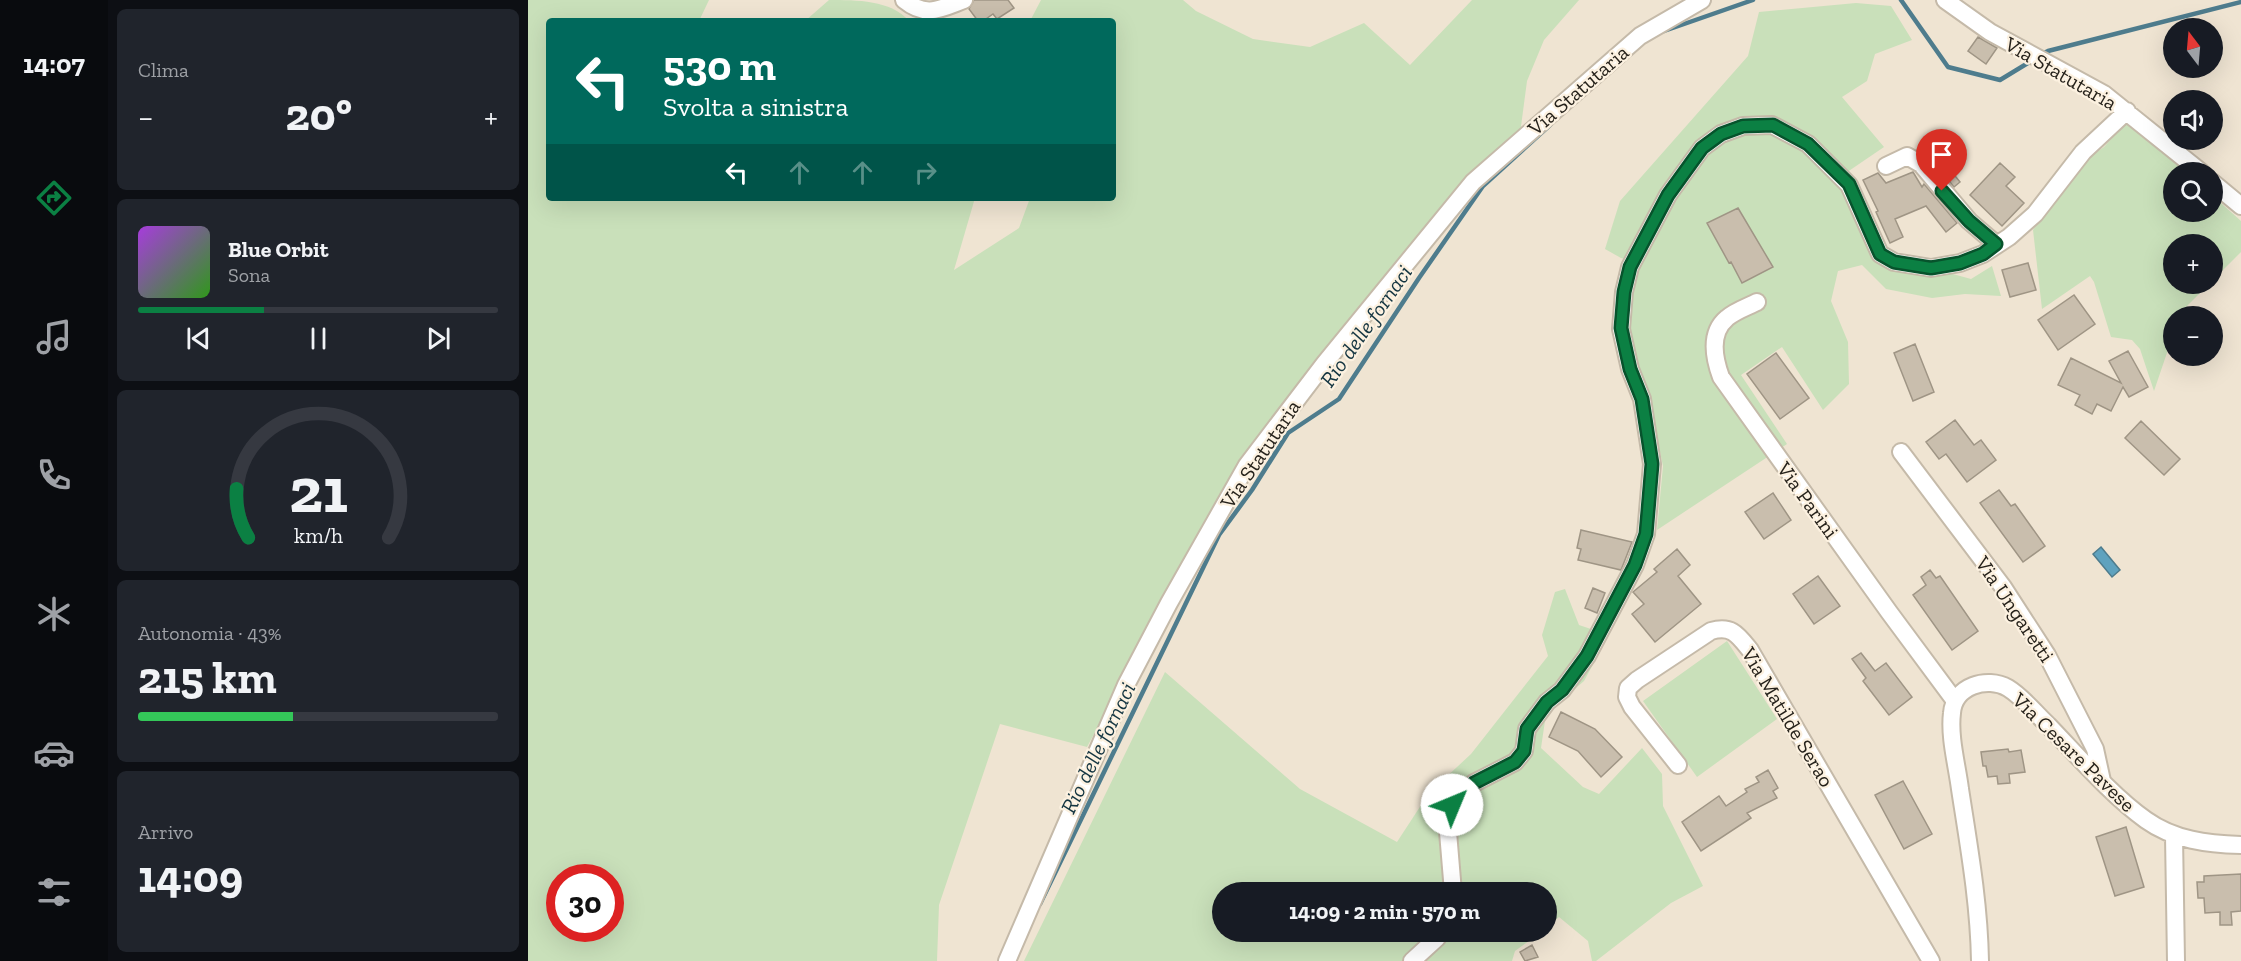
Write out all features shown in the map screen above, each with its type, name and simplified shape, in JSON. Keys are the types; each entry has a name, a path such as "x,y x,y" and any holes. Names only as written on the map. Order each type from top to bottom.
{"street":[{"path":"904,0 915,9 929,12 964,0"},
{"name":"Via Statutaria","path":"1007,961 1126,686 1169,603 1247,465 1324,364 1473,182 1640,36 1702,0"},
{"name":"Via Statutaria","path":"1946,0 1990,32 2104,94 2189,162"},
{"path":"1452,882 1447,820 1452,805 1474,783 1515,762 1524,751 1527,729 1547,702 1562,690 1587,656 1635,565 1646,534 1652,464 1642,399 1630,369 1621,328 1624,292 1630,267 1668,195 1702,148 1721,134 1743,126 1773,125 1808,144 1849,184 1880,254 1894,262 1931,268 1960,263 1983,254 2009,237 2035,214 2083,152 2127,111"},
{"path":"1886,166 1907,156 1921,164 1969,221 1996,244"},
{"path":"2223,191 2241,206"},
{"name":"Via Parini","path":"1757,302 1726,318 1719,329 1714,353 1721,376 1882,603 1955,700"},
{"name":"Via Ungaretti","path":"1901,452 2003,587 2047,655 2096,749 2102,780"},
{"name":"Via Matilde Serao","path":"1678,765 1632,707 1627,697 1628,688 1712,631 1721,628 1731,630 1750,650 1932,961"},
{"name":"Via Cesare Pavese","path":"1955,700 1970,687 1981,683 1995,682 2006,687 2016,693 2102,780 2146,820 2174,836 2197,842 2241,845"},
{"path":"1955,700 1952,713 1954,747 1979,919 1980,961"},
{"path":"2174,836 2176,961"},
{"path":"1412,961 1433,942"}],"green space":[{"path":"528,0 709,0 700,18 546,18 546,201 974,201 954,270 1019,228 1029,201 1116,201 1116,18 1032,18 1041,0 1183,0 1196,11 1253,39 1310,47 1364,23 1410,65 1472,0 1579,0 1544,40 1527,81 1520,134 1467,176 1320,355 1240,463 1087,747 1000,724 939,905 937,961 528,961"},
{"path":"829,0 862,1 883,5 906,18 808,18"},
{"path":"1856,3 1891,6 1912,40 1875,54 1867,81 1842,97 1884,147 1837,179 1867,246 1880,254 1971,279 1992,266 2001,296 1965,294 1932,298 1886,289 1862,265 1838,271 1831,301 1848,342 1849,384 1823,410 1782,347 1741,375 1787,444 1657,530 1663,466 1649,400 1628,328 1632,293 1640,264 1621,258 1605,249 1620,201 1748,56 1759,12"},
{"path":"2127,121 2174,162 2163,162 2163,222 2223,222 2223,205 2241,221 2241,252 2223,270 2223,234 2163,234 2163,294 2199,294 2187,306 2163,306 2163,365 2154,391 2140,349 2132,340 2111,337 2094,282 2090,276 2042,309 2033,230 2085,160 2104,147"},
{"path":"1565,589 1579,625 1609,635 1584,681 1546,714 1541,748 1583,787 1599,794 1642,748 1662,774 1663,806 1703,886 1671,903 1596,961 1592,961 1588,941 1559,917 1557,919 1557,882 1212,882 1212,942 1527,942 1515,951 1512,961 1024,961 1165,672 1300,789 1397,842 1429,793 1471,754 1548,656 1542,635 1555,592"},
{"path":"1727,641 1777,719 1697,777 1643,701"}],"water":[{"path":"2101,547 2120,570 2112,577 2093,554"}],"building":[{"path":"974,0 1008,0 1014,8 999,18 993,14 987,18 976,18 969,9"},
{"path":"1978,37 1997,48 1986,64 1968,51"},
{"path":"2000,163 2015,177 2006,186 2024,203 2002,226 1970,195"},
{"path":"1947,166 1960,182 1954,187 1941,171"},
{"path":"1913,172 1922,187 1924,184 1957,223 1946,232 1926,206 1895,219 1903,237 1890,243 1863,180 1878,173 1886,183"},
{"path":"1738,208 1773,267 1742,283 1707,223"},
{"path":"2028,263 2036,290 2010,297 2002,270"},
{"path":"2074,295 2095,324 2058,350 2038,320"},
{"path":"1915,344 1934,392 1913,401 1894,353"},
{"path":"2128,351 2148,387 2129,397 2123,387 2111,411 2097,404 2092,414 2075,405 2080,395 2058,385 2071,358 2121,383 2109,361"},
{"path":"1776,353 1809,398 1780,419 1747,374"},
{"path":"1955,420 1974,445 1981,440 1996,460 1967,482 1946,454 1939,459 1926,442"},
{"path":"2141,421 2180,459 2164,475 2125,438"},
{"path":"1999,490 2011,506 2015,504 2045,546 2023,562 1980,503"},
{"path":"1773,493 1791,520 1764,539 1745,512"},
{"path":"1581,530 1632,542 1621,570 1578,560 1581,549 1577,548"},
{"path":"1677,549 1690,565 1678,576 1701,604 1655,642 1632,614 1644,604 1633,592 1657,572 1654,569"},
{"path":"1930,570 1936,578 1940,576 1978,631 1952,650 1913,595 1926,585 1921,577"},
{"path":"1818,576 1840,606 1814,624 1793,594"},
{"path":"1593,588 1605,593 1597,613 1585,608"},
{"path":"1861,653 1875,671 1886,663 1912,697 1889,715 1863,681 1866,678 1852,659"},
{"path":"1561,712 1595,729 1622,757 1601,777 1578,751 1549,737"},
{"path":"2008,749 2009,752 2021,750 2025,772 2009,774 2010,783 1998,784 1997,776 1988,777 1986,766 1983,766 1981,752"},
{"path":"1768,770 1778,788 1773,791 1777,798 1747,813 1751,818 1701,851 1682,822 1719,796 1726,806 1747,792 1745,789 1759,782 1756,777"},
{"path":"1903,781 1932,834 1904,849 1875,795"},
{"path":"2126,827 2144,887 2115,896 2096,837"},
{"path":"2241,874 2241,911 2231,912 2232,925 2220,925 2220,912 2205,913 2204,898 2198,898 2197,882 2204,882 2204,876"},
{"path":"1532,945 1538,957 1525,961 1520,952"}],"waterway":[{"name":"Rio delle fornaci","path":"1664,31 1753,0"},
{"name":"Rio delle fornaci","path":"1901,0 1948,67 2000,80 2033,60"},
{"name":"Rio delle fornaci","path":"2040,55 2048,51 2241,2"},
{"name":"Rio delle fornaci","path":"1040,904 1219,535 1252,490 1288,433 1339,399 1483,186 1550,125"}],"route":[{"path":"1452,805 1474,783 1515,762 1524,751 1527,729 1547,702 1562,690 1587,656 1635,565 1646,534 1652,464 1642,399 1630,369 1621,328 1624,292 1630,267 1668,195 1702,148 1721,134 1743,126 1773,125 1808,144 1849,184 1880,254 1894,262 1911,266 1931,268 1960,263 1983,254 1996,244 1969,221 1942,191"}]}
